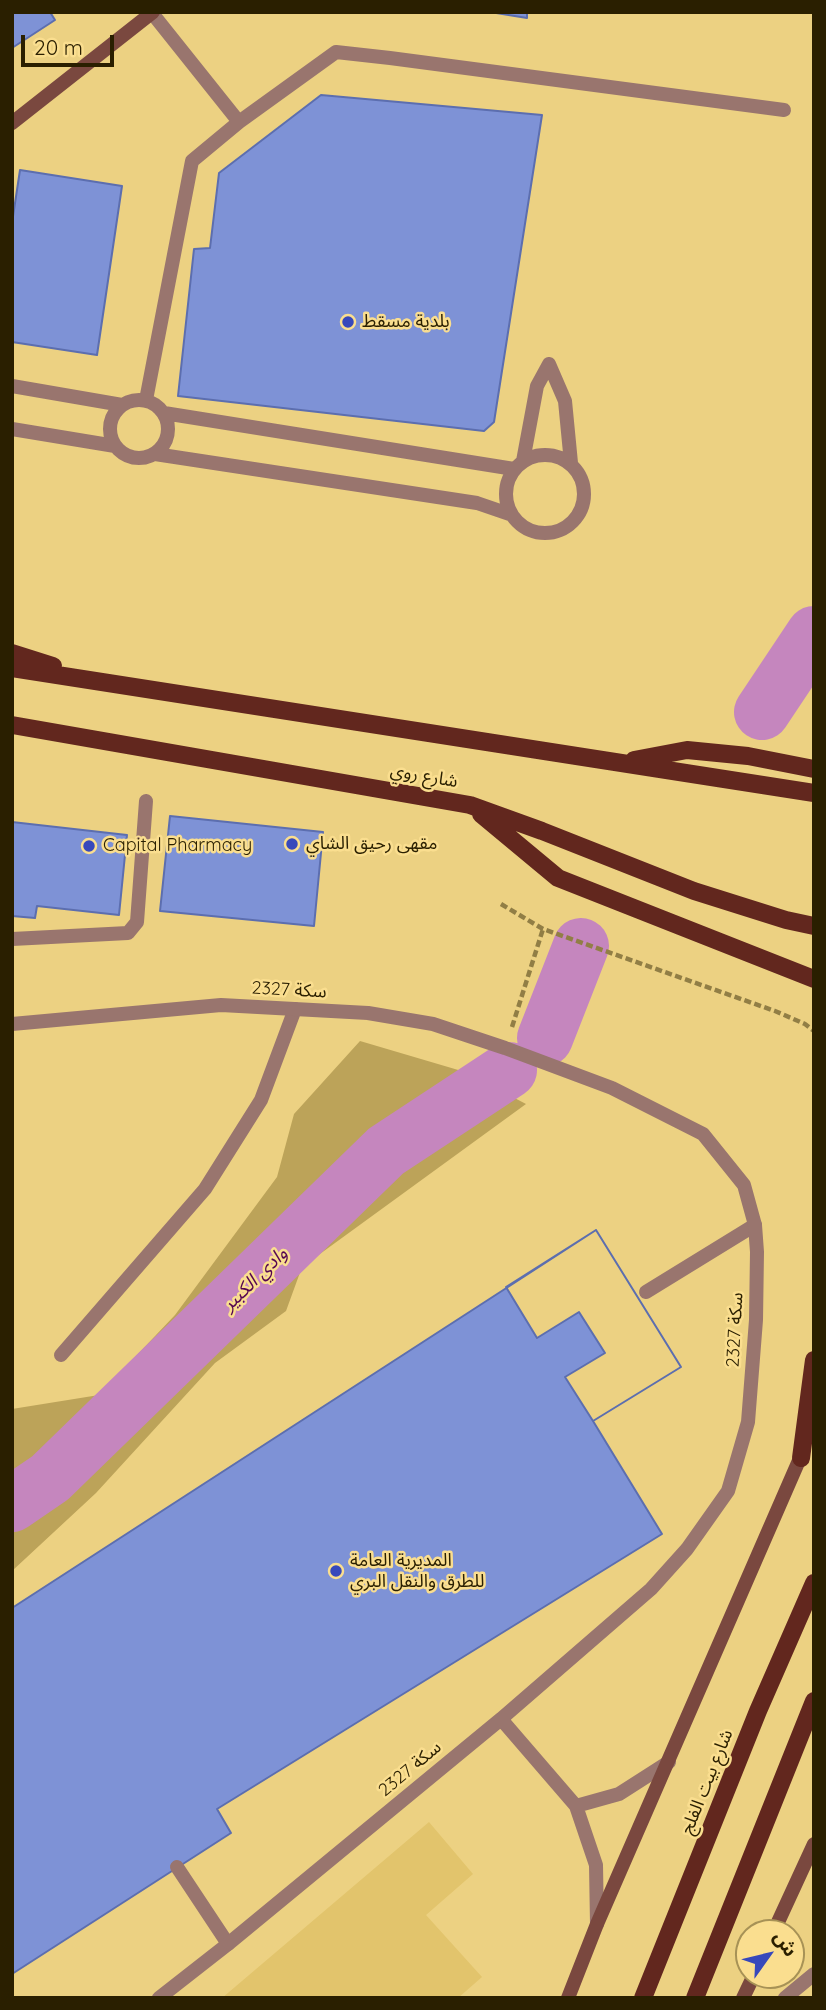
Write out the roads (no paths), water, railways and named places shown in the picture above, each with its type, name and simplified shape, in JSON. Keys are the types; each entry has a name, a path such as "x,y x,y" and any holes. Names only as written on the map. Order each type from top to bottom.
{"main road":[{"path":"12,653 113,684"},
{"path":"12,668 814,793"},
{"name":"شارع روي","path":"12,726 470,805 694,891 814,926"},
{"path":"622,762 687,750 748,757 814,769"},
{"path":"470,805 558,878 814,979"},
{"path":"801,1458 814,1360"},
{"name":"شارع بيت الفلج","path":"643,1998 758,1711 814,1583"},
{"path":"695,1998 814,1701"}],"street":[{"path":"12,124 153,13 239,122"},
{"path":"146,400 192,161 239,122 336,52 784,110"},
{"path":"519,465 537,386 549,364 565,401 571,463"},
{"path":"12,386 122,405"},
{"path":"12,429 114,446 129,457 147,458 155,454 167,440 167,421 163,413 146,400 130,401 122,405 111,419 109,428 114,446"},
{"path":"163,413 519,465"},
{"path":"155,454 477,503 512,515"},
{"path":"547,454 560,456 571,463 580,474 585,500 572,523 547,533 534,532 522,525 512,515 506,492 508,480 519,465 534,455 547,454"},
{"path":"12,939 128,933 137,922 146,802"},
{"name":"سكة 2327","path":"12,1024 221,1005 368,1013 433,1024 612,1088 703,1134 744,1185 755,1225 756,1321 748,1422 728,1491 687,1549 651,1588 501,1719 159,1998"},
{"path":"61,1355 205,1189 261,1100 295,1009"},
{"path":"646,1292 755,1225"},
{"path":"568,1998 597,1924 801,1458 814,1422"},
{"path":"501,1719 576,1806 596,1865 597,1924"},
{"path":"576,1806 619,1794 669,1762"},
{"path":"779,1919 814,1844"},
{"path":"177,1867 228,1944"},
{"path":"785,1998 814,1974"}],"waterway":[{"name":"وادي الكبير","path":"762,712 814,634"},
{"name":"وادي الكبير","path":"545,1038 581,946"},
{"name":"وادي الكبير","path":"12,1504 50,1478 386,1151 509,1070"}],"place":[{"name":"بلدية مسقط","path":"348,322"},
{"name":"مقهى رحيق الشاي","path":"292,844"},
{"name":"Capital Pharmacy","path":"89,846"},
{"name":"المديرية العامة للطرق والنقل البري","path":"336,1571"}]}
